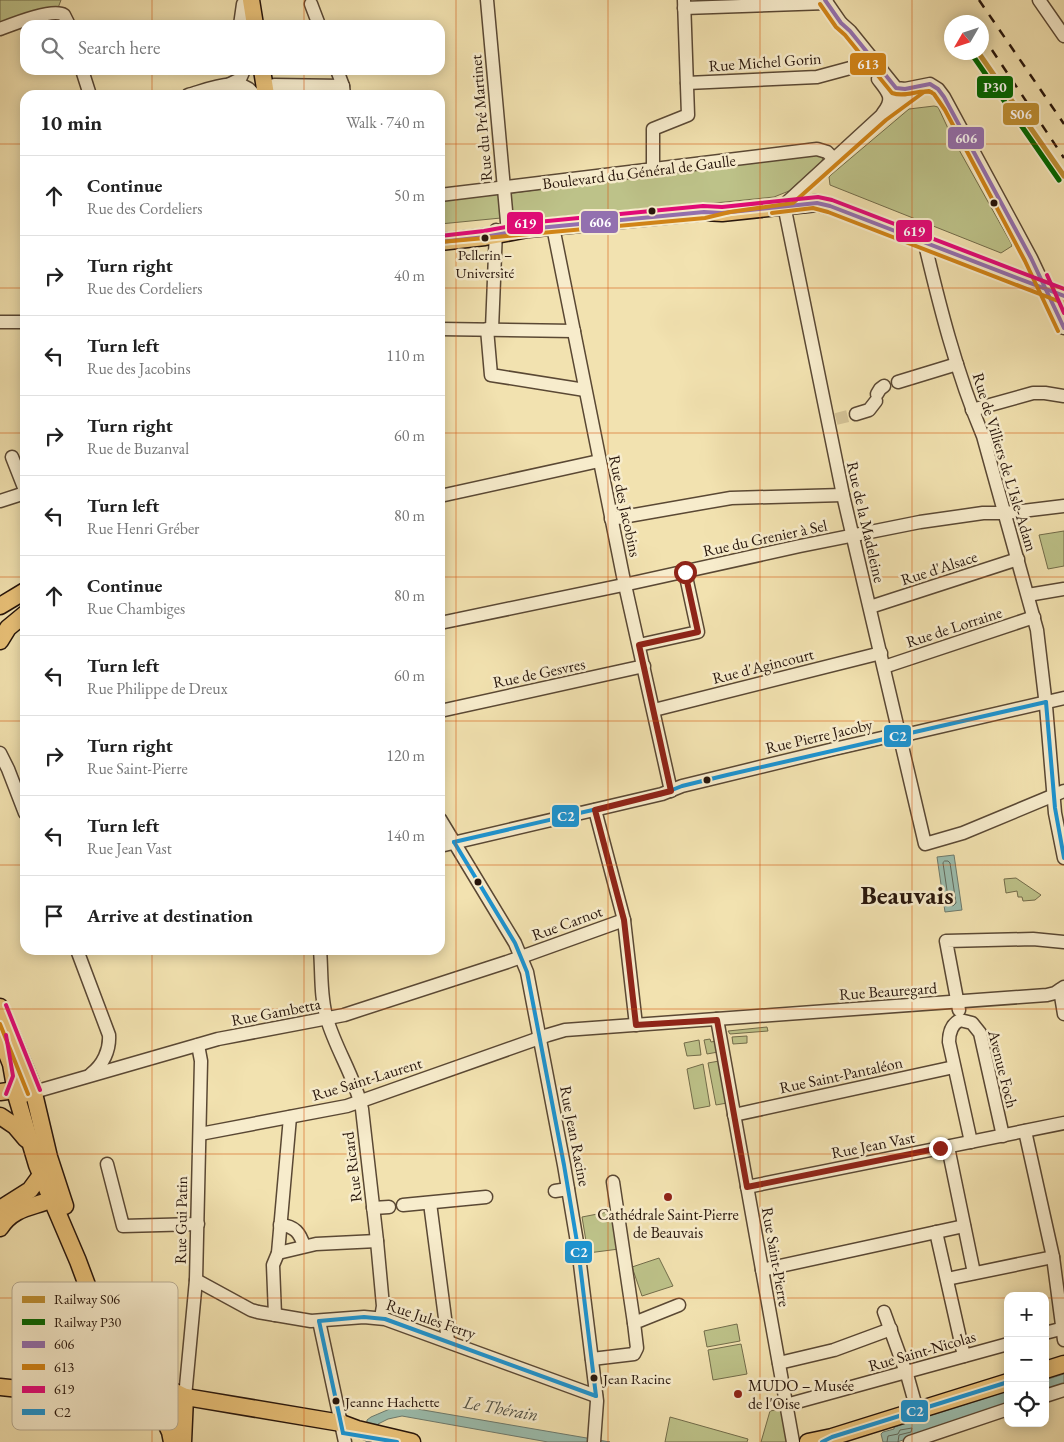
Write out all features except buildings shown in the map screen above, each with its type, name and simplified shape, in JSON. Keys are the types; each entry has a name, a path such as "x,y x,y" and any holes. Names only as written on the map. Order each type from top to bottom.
{"main road":[{"path":"246,2 246,20"},
{"path":"246,2 253,20"},
{"path":"253,75 255,90"},
{"path":"264,75 270,90"},
{"path":"445,241 502,232 704,212 729,206 796,200 830,206 924,238 1044,284 1064,296"},
{"path":"445,236 502,232"},
{"path":"1044,284 1064,287"},
{"path":"0,606 20,594"},
{"path":"0,641 8,628 20,618"},
{"path":"0,1007 15,1093 31,1148"},
{"path":"0,1037 11,1064 15,1093 46,1170 86,1282"},
{"path":"0,1103 15,1093"},
{"path":"0,1116 18,1128 46,1170"},
{"path":"0,1209 30,1190 46,1170"},
{"path":"0,1228 10,1216 19,1210 55,1195"},
{"path":"55,1195 93,1282"},
{"path":"1049,1369 1064,1364"},
{"path":"808,1442 827,1439 1004,1383"},
{"path":"178,1395 185,1402 182,1442"},
{"path":"178,1396 185,1402 343,1433 361,1433 412,1442"}],"street":[{"name":"Rue du Pré Martinet","path":"487,0 503,188 502,232 489,329 491,375 585,390"},
{"path":"1039,0 1064,36"},
{"path":"241,20 246,2"},
{"path":"654,170 653,129 688,115 684,4 826,2 841,23 850,31 889,96 889,105 882,115"},
{"path":"310,4 317,20"},
{"path":"24,20 56,12 64,15 66,20"},
{"path":"0,30 20,21"},
{"path":"868,59 896,88 902,89 931,85 938,89 945,98 1044,284 1064,328"},
{"name":"Rue Michel Gorin","path":"688,83 814,78 854,67 868,59"},
{"path":"84,75 88,90"},
{"path":"207,90 230,84 240,79 242,75"},
{"path":"338,75 343,90"},
{"path":"230,84 244,85 251,90"},
{"path":"796,200 810,180 882,115 918,87"},
{"name":"Boulevard du Général de Gaulle","path":"445,194 817,149 824,150 834,158"},
{"name":"Rue de la Madeleine","path":"796,200 843,495 925,844 958,835 1059,793"},
{"name":"Rue des Jacobins","path":"553,227 611,519 671,791"},
{"name":"Rue de Villiers de L'Isle-Adam","path":"924,238 942,316 972,410 983,436 1034,618 1059,793 1064,858"},
{"path":"0,322 20,322"},
{"path":"445,329 574,331"},
{"path":"898,382 957,364"},
{"path":"972,410 1033,393 1064,396"},
{"path":"856,414 869,410 879,394"},
{"path":"12,457 20,479"},
{"path":"445,495 599,461"},
{"path":"0,501 20,494"},
{"path":"611,519 730,498 843,495"},
{"name":"Rue du Grenier à Sel","path":"445,622 853,536 964,515 1005,513 1064,506"},
{"name":"Rue d'Alsace","path":"870,608 1018,559"},
{"path":"639,645 698,632 685,572"},
{"path":"1028,595 1064,589"},
{"name":"Rue de Lorraine","path":"884,667 1034,618"},
{"name":"Rue d'Agincourt","path":"654,710 880,653"},
{"name":"Rue de Gesvres","path":"445,710 644,666"},
{"name":"Rue Pierre Jacoby","path":"445,845 595,810 759,767 1064,698"},
{"path":"0,753 20,800"},
{"path":"595,810 624,920 636,1025"},
{"name":"Rue Jean Racine","path":"445,827 521,957 527,972 578,1248 596,1396 594,1437"},
{"name":"Rue Carnot","path":"521,957 624,920"},
{"path":"971,1142 949,1042 949,1034 954,1025 960,1020 946,942 1033,939 1064,942"},
{"path":"80,955 109,1035 106,1055 98,1069 89,1076"},
{"name":"Rue Ricard","path":"320,955 326,1018 360,1102 377,1241 383,1306 381,1318"},
{"name":"Rue Gambetta","path":"15,1093 89,1076 198,1045 344,1014 521,957"},
{"path":"1062,989 1064,1014"},
{"name":"Rue Beauregard","path":"636,1025 1051,995 1062,989"},
{"name":"Rue Saint-Pierre","path":"717,1020 793,1442"},
{"name":"Avenue Foch","path":"960,1020 972,1023 980,1033 1002,1136"},
{"name":"Rue Saint-Laurent","path":"200,1134 340,1108 566,1030 636,1025"},
{"name":"Rue Gui Patin","path":"185,1402 196,1280 201,1061 198,1045"},
{"name":"Rue Saint-Pantaléon","path":"734,1115 954,1067"},
{"path":"275,1315 273,1264 278,1253 290,1117"},
{"name":"Rue Jean Vast","path":"747,1187 1064,1123"},
{"path":"1025,1131 1053,1256 1064,1332 1049,1334"},
{"path":"948,1147 974,1274"},
{"path":"108,1164 124,1226 198,1224"},
{"path":"592,1359 632,1354 637,1348 613,1182"},
{"path":"555,1191 568,1189"},
{"path":"403,1205 486,1197"},
{"path":"430,1203 448,1341"},
{"path":"373,1208 389,1207"},
{"path":"280,1225 291,1226 297,1231 304,1246"},
{"path":"762,1270 964,1226"},
{"path":"936,1232 964,1356"},
{"path":"278,1253 316,1244 377,1241"},
{"path":"947,1279 1053,1256"},
{"name":"Rue Jules Ferry","path":"196,1280 250,1310 319,1321 364,1317 381,1318 596,1396"},
{"path":"634,1323 679,1305"},
{"path":"884,1312 906,1372 917,1410"},
{"path":"319,1321 343,1433"},
{"path":"779,1363 834,1350 891,1329"},
{"name":"Rue Saint-Nicolas","path":"786,1405 1004,1345"},
{"path":"1049,1395 1064,1390"},
{"path":"910,1442 1004,1410"}],"green space":[{"path":"0,0 61,0 58,8 0,23"},
{"path":"938,107 953,139 1011,243 1012,246 1001,253 830,185 829,177 832,174 909,109"},
{"path":"811,153 823,157 822,161 789,191 774,197 520,223 501,218 445,224 445,199 513,193"},
{"path":"1064,531 1064,566 1048,569 1039,535"},
{"path":"1016,878 1041,895 1035,900 1023,901 1022,897 1018,897 1017,891 1006,893 1004,879"},
{"path":"767,1027 768,1031 730,1034 728,1031"},
{"path":"747,1036 747,1043 733,1044 732,1037"},
{"path":"710,1039 711,1042 716,1041 718,1052 707,1054 704,1040"},
{"path":"699,1040 701,1055 687,1056 684,1043"},
{"path":"719,1061 727,1103 716,1105 708,1063"},
{"path":"703,1064 710,1106 694,1109 687,1069"},
{"path":"613,1211 619,1249 588,1253 582,1217"},
{"path":"659,1258 673,1286 642,1296 632,1267"},
{"path":"737,1324 740,1341 707,1347 704,1331"},
{"path":"741,1344 747,1374 713,1380 708,1350"},
{"path":"781,1409 787,1442 761,1442 770,1411"},
{"path":"670,1417 748,1439 747,1442 665,1442"}],"water":[{"path":"954,855 962,910 945,912 937,857"},
{"path":"1064,1374 1064,1387 1049,1392 1049,1379"},
{"path":"1004,1392 1004,1406 897,1442 883,1442 881,1434 894,1429 894,1427"},
{"path":"394,1405 610,1442 548,1442 402,1416 388,1419 378,1424 378,1442 366,1442 367,1420 392,1408"}],"tunnel":[{"path":"836,419 856,414"}],"railway":[{"path":"979,0 1064,124"},
{"path":"989,46 1064,158"},
{"path":"978,60 1064,185"}],"rail line":[{"name":"P30","path":"976,60 1059,180"},
{"name":"S06","path":"984,60 1064,176"}],"transit line":[{"name":"606","path":"825,0 841,23 850,31 896,88 905,89 930,84 938,89 944,97 1031,258 1064,328"},
{"name":"613","path":"820,4 836,27 845,35 892,93 902,95 926,91 931,92"},
{"name":"613","path":"445,242 705,218 730,212 793,203 886,120 924,92 929,91 934,94 945,110 1025,261 1058,331"},
{"name":"619","path":"445,235 527,223 818,197 832,200 1064,289"},
{"name":"606","path":"445,241 485,237 528,229 817,203 830,206 1064,296"},
{"name":"613","path":"772,213 813,208 828,212 1058,301"},
{"name":"619","path":"1047,275 1064,313"},
{"name":"C2","path":"1046,702 1055,808 1064,858"},
{"name":"C2","path":"454,842 662,794 682,786 727,775 1046,702"},
{"name":"C2","path":"454,842 515,943 527,972 578,1248 596,1396"},
{"name":"619","path":"6,1005 40,1090"},
{"name":"613","path":"0,1024 28,1094"},
{"name":"619","path":"6,1035 13,1076 6,1094"},
{"name":"C2","path":"319,1321 364,1317 385,1319 596,1396"},
{"name":"C2","path":"319,1321 343,1433"},
{"name":"C2","path":"822,1442 832,1437 1004,1383"},
{"name":"C2","path":"343,1433 397,1442"}],"place":[{"name":"Pellerin – Université","path":"485,238"},
{"name":"Cathédrale Saint-Pierre de Beauvais","path":"668,1197"},
{"name":"Jean Racine","path":"594,1378"},
{"name":"MUDO – Musée de l'Oise","path":"738,1394"},
{"name":"Jeanne Hachette","path":"336,1401"}],"district":[{"name":"Beauvais","path":"907,895"}],"route":[{"path":"685,572 698,632 639,645 671,791 595,810 624,920 636,1025 717,1020 747,1187 940,1148"}],"water label":[{"name":"Le Thérain","path":"501,1408"}]}
